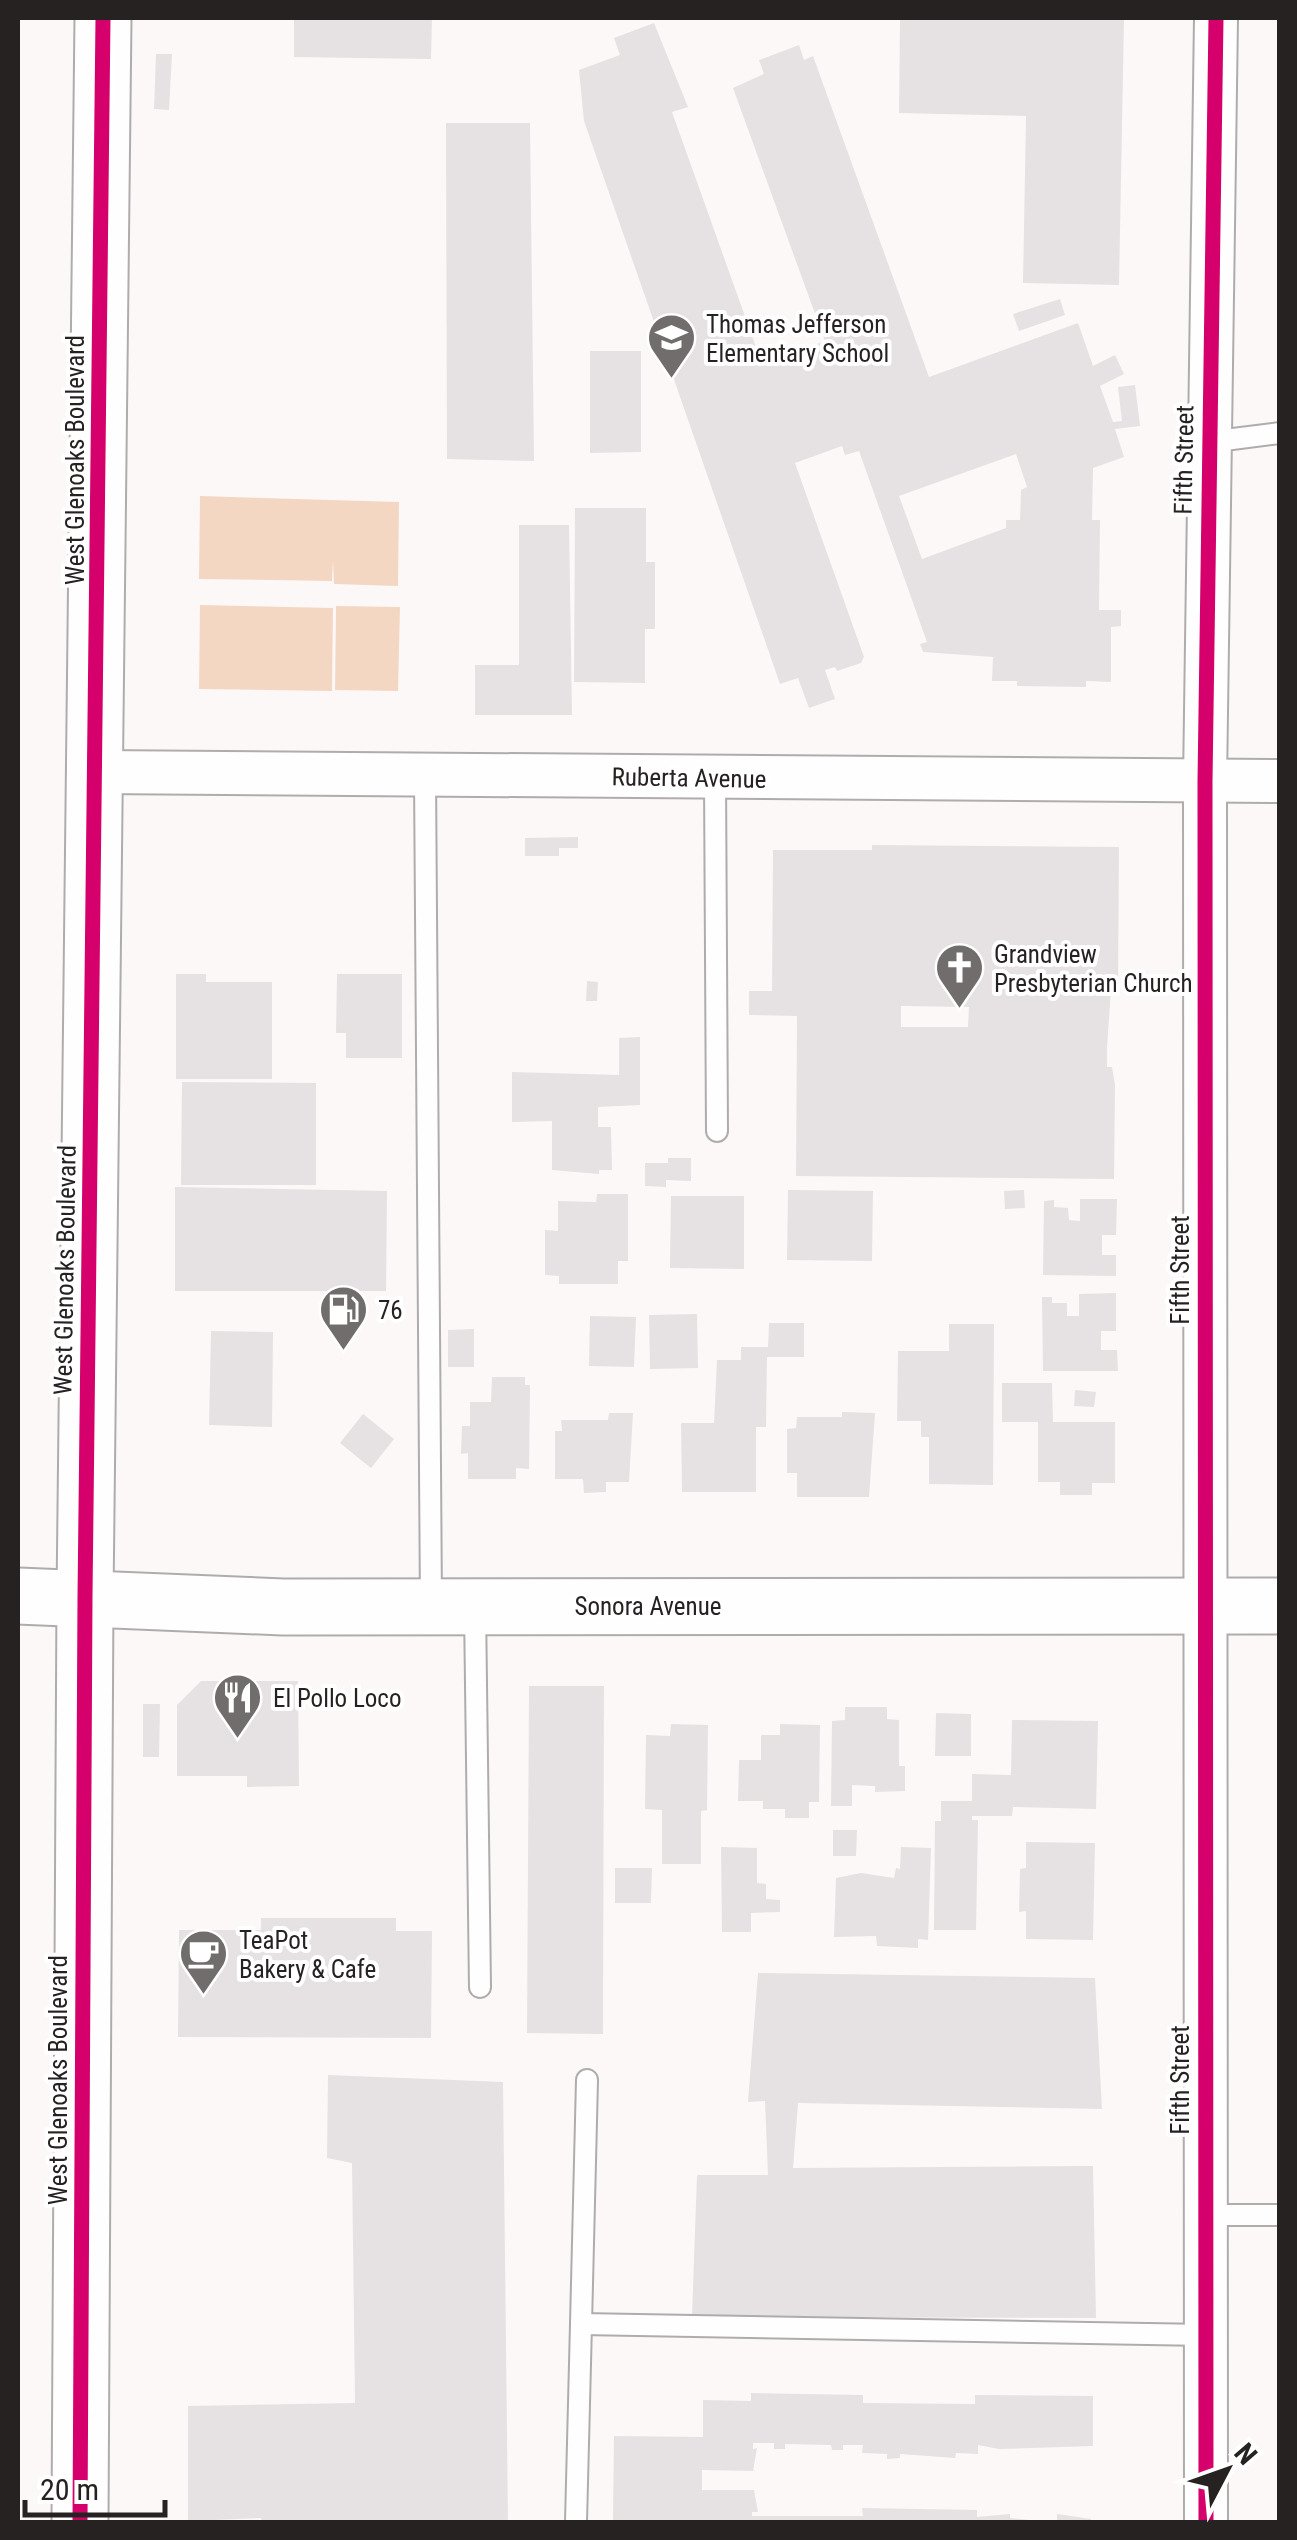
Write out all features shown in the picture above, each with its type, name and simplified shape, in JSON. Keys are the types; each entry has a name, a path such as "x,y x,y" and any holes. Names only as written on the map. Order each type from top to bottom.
{"main road":[{"name":"West Glenoaks Boulevard","path":"80,2522 85,1597 98,772 103,18"},
{"name":"Sonora Avenue","path":"18,1596 283,1606 1280,1606"}],"street":[{"name":"Fifth Street","path":"1206,2522 1205,782 1216,18"},
{"name":"Ruberta Avenue","path":"98,772 1280,780"}],"lane":[{"path":"1210,442 1280,433"},
{"path":"426,775 453,1607 480,1987"},
{"path":"715,778 717,1130"},
{"path":"576,2522 587,2080"},
{"path":"1206,2214 1280,2215"},
{"path":"582,2324 1206,2335"}],"shaded area":[{"path":"200,496 399,502 398,586 334,584 333,560 332,581 199,579"},
{"path":"200,605 333,608 332,691 199,689"},
{"path":"336,606 400,607 398,691 335,690"}],"building":[{"path":"294,18 432,18 431,59 294,57"},
{"path":"900,18 1124,18 1119,285 1023,283 1026,116 899,113"},
{"path":"654,23 688,107 672,112 762,364 825,341 733,88 764,74 759,60 799,45 804,60 813,56 929,377 1078,323 1093,366 1115,355 1124,374 1100,386 1113,422 1122,421 1118,387 1135,385 1140,426 1115,429 1124,457 1093,468 1092,520 1100,520 1099,610 1121,610 1121,626 1111,627 1111,682 1086,681 1086,687 1017,686 1017,681 992,681 993,657 923,652 920,644 927,642 859,451 845,455 842,446 795,463 864,657 861,663 837,671 835,667 825,670 835,699 809,708 798,678 780,684 584,121 579,70 620,55 614,38","holes":["1016,454 1027,487 1021,490 1020,520 1006,520 1006,528 922,559 899,496"]},
{"path":"156,54 172,54 169,110 154,109"},
{"path":"446,123 530,123 534,461 447,459"},
{"path":"1060,299 1065,315 1019,331 1013,314"},
{"path":"590,351 641,351 641,452 590,453"},
{"path":"575,508 646,508 646,562 655,562 655,629 645,629 645,683 574,682"},
{"path":"519,525 569,525 572,715 475,715 475,665 519,665"},
{"path":"578,837 578,848 559,848 559,856 525,856 525,838"},
{"path":"872,845 1119,847 1118,988 1111,988 1107,1048 1107,1067 1112,1067 1115,1085 1114,1179 796,1176 797,1016 749,1015 749,991 772,991 773,850 872,850","holes":["901,1006 969,1007 968,1027 901,1027"]},
{"path":"176,974 206,974 206,982 272,982 272,1079 176,1079"},
{"path":"337,974 402,974 402,1058 346,1058 346,1033 336,1033"},
{"path":"587,981 598,982 597,1001 586,1001"},
{"path":"640,1037 640,1105 598,1107 598,1127 611,1127 612,1170 599,1170 599,1174 552,1170 552,1121 512,1122 512,1072 619,1075 619,1038"},
{"path":"182,1082 316,1083 316,1185 181,1185"},
{"path":"668,1158 691,1158 691,1181 666,1180 666,1187 645,1186 645,1163 668,1163"},
{"path":"175,1187 387,1191 386,1291 175,1291"},
{"path":"788,1190 873,1191 872,1261 787,1260"},
{"path":"1024,1190 1025,1208 1005,1209 1004,1191"},
{"path":"597,1194 628,1194 628,1261 618,1261 618,1284 559,1284 559,1276 545,1275 545,1230 558,1231 558,1201 596,1202"},
{"path":"671,1196 744,1196 744,1269 670,1268"},
{"path":"1080,1199 1117,1199 1116,1235 1102,1235 1102,1255 1116,1255 1116,1276 1043,1275 1044,1201 1054,1200 1054,1207 1068,1208 1069,1220 1080,1221"},
{"path":"1116,1293 1116,1331 1101,1331 1101,1350 1117,1350 1118,1371 1043,1371 1042,1297 1052,1297 1052,1303 1067,1303 1067,1316 1079,1316 1079,1294"},
{"path":"697,1314 698,1368 650,1369 649,1315"},
{"path":"590,1316 636,1317 634,1367 589,1366"},
{"path":"769,1323 804,1323 804,1357 767,1357 766,1427 756,1427 756,1492 682,1492 681,1423 714,1423 717,1360 741,1360 741,1347 768,1347"},
{"path":"949,1324 994,1324 993,1485 929,1484 929,1437 921,1437 921,1421 897,1421 898,1351 949,1351"},
{"path":"474,1329 474,1367 448,1367 448,1330"},
{"path":"211,1331 273,1332 272,1427 209,1425"},
{"path":"492,1377 525,1377 525,1385 530,1385 529,1469 516,1468 516,1479 468,1479 468,1453 461,1454 462,1426 470,1426 470,1402 491,1402"},
{"path":"1002,1383 1052,1383 1053,1422 1115,1422 1115,1483 1092,1483 1092,1495 1060,1495 1060,1482 1038,1482 1038,1422 1002,1422"},
{"path":"1075,1390 1096,1392 1094,1407 1074,1406"},
{"path":"842,1412 875,1413 869,1497 797,1497 797,1473 787,1473 787,1429 796,1428 797,1417 842,1417"},
{"path":"609,1413 633,1413 629,1482 606,1482 606,1492 584,1493 583,1479 555,1479 555,1431 562,1431 561,1420 608,1420"},
{"path":"363,1414 394,1439 371,1468 340,1443"},
{"name":"El Pollo Loco","path":"201,1681 298,1681 299,1786 247,1787 247,1776 177,1776 177,1705"},
{"path":"529,1686 604,1686 603,2034 527,2033"},
{"path":"143,1704 160,1704 159,1757 143,1757"},
{"path":"845,1707 887,1707 887,1719 899,1720 899,1766 905,1766 905,1791 875,1792 875,1786 852,1785 852,1806 831,1806 832,1721 845,1720"},
{"path":"936,1713 971,1714 971,1756 935,1756"},
{"path":"1012,1720 1098,1721 1096,1809 1013,1807 1012,1816 972,1816 972,1820 978,1820 976,1930 934,1930 935,1821 941,1821 941,1801 972,1801 972,1774 1011,1775"},
{"path":"671,1724 708,1725 707,1810 701,1811 701,1864 662,1864 662,1810 645,1809 646,1735 670,1736"},
{"path":"780,1724 820,1725 819,1802 809,1802 809,1818 785,1818 785,1809 763,1809 763,1801 738,1801 739,1760 761,1760 761,1735 780,1735"},
{"path":"833,1830 857,1830 856,1856 833,1856"},
{"path":"1026,1842 1095,1843 1093,1940 1026,1939 1026,1911 1019,1912 1020,1869 1026,1868"},
{"path":"721,1847 757,1848 757,1883 766,1884 766,1899 780,1900 780,1912 751,1913 751,1932 722,1932"},
{"path":"901,1847 931,1848 928,1940 918,1939 918,1948 877,1946 876,1936 834,1937 836,1878 861,1873 894,1878 896,1868 900,1869"},
{"path":"615,1868 652,1868 651,1903 615,1903"},
{"path":"261,1918 396,1918 396,1931 432,1931 431,2038 178,2037 179,1930 261,1930"},
{"path":"758,1973 1095,1978 1102,2109 798,2103 793,2168 1093,2166 1096,2318 692,2317 697,2175 768,2175 765,2101 748,2102"},
{"path":"328,2075 503,2082 508,2522 262,2522 261,2518 188,2521 188,2406 355,2403 352,2163 327,2158"},
{"path":"751,2393 863,2395 863,2403 975,2404 975,2395 1093,2396 1093,2446 999,2449 978,2445 978,2454 956,2453 955,2458 900,2454 900,2458 887,2459 887,2454 862,2453 863,2445 843,2445 843,2450 832,2450 831,2445 785,2444 785,2449 774,2449 774,2443 753,2443 753,2449 757,2448 753,2471 702,2470 702,2490 754,2490 758,2512 752,2512 752,2516 863,2516 862,2508 977,2510 977,2517 1010,2514 1010,2518 1049,2522 613,2520 614,2436 703,2437 703,2400 751,2401"},
{"path":"1057,2514 1091,2519 1091,2522 1057,2522"}],"cycle path":[{"path":"80,2522 85,1597 103,18"},
{"path":"1206,2522 1205,782 1216,18"}],"place":[{"name":"Thomas Jefferson Elementary School","path":"671,380"},
{"name":"Grandview Presbyterian Church","path":"959,1010"},
{"name":"76","path":"343,1352"},
{"name":"El Pollo Loco","path":"238,1740"},
{"name":"TeaPot Bakery & Cafe","path":"204,1996"}]}
